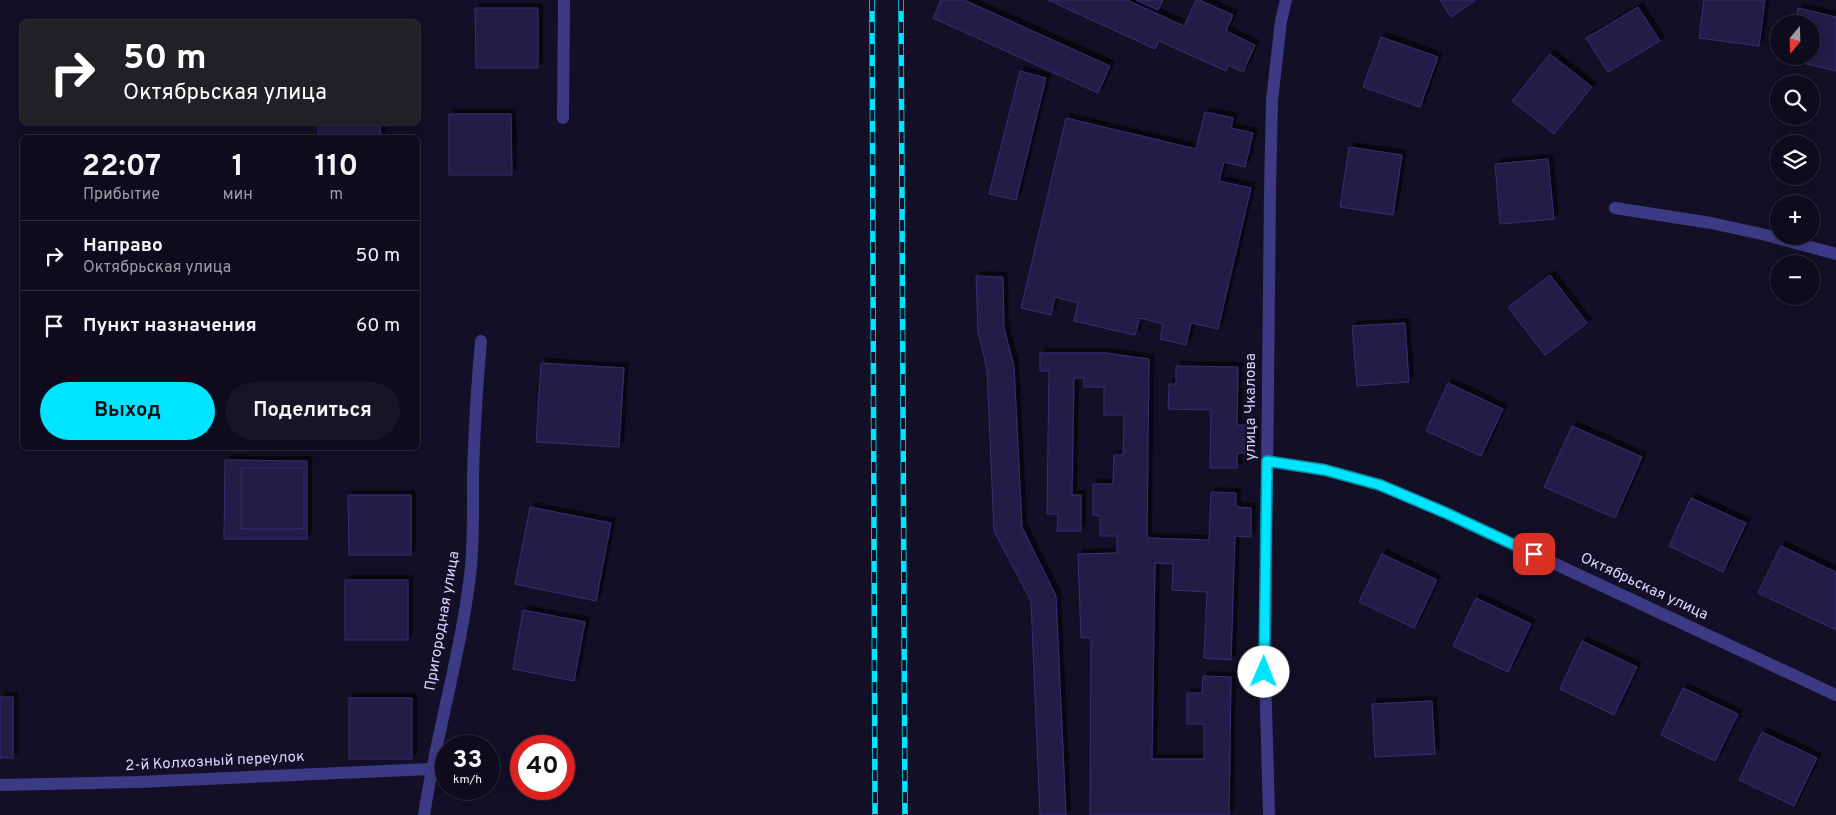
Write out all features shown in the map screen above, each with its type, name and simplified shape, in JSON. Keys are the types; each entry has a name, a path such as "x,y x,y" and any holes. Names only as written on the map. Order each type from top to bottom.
{"street":[{"path":"563,118 564,0"},
{"name":"улица Чкалова","path":"1269,815 1264,672 1272,100 1281,21 1286,0"},
{"path":"1615,208 1766,235 1836,254"},
{"name":"Пригородная улица","path":"424,815 431,769 459,640 470,578 474,528 475,408 481,341"},
{"name":"Октябрьская улица","path":"1267,461 1325,470 1380,485 1446,513 1836,695"},
{"name":"2-й Колхозный переулок","path":"0,785 138,782 431,769"}],"building":[{"path":"941,0 964,0 1110,66 1098,93 933,18"},
{"path":"1048,0 1127,0 1184,26 1196,0 1199,0 1233,15 1226,31 1255,45 1243,72 1228,65 1226,71 1159,41 1155,49"},
{"path":"1136,0 1163,0 1158,10"},
{"path":"1440,0 1476,0 1451,17"},
{"path":"1704,0 1765,0 1759,46 1699,38"},
{"path":"1638,7 1660,41 1608,72 1586,38"},
{"path":"475,8 538,8 538,68 476,68"},
{"path":"1798,8 1836,17 1836,71 1811,65 1820,65 1820,15 1797,15"},
{"path":"1381,37 1438,57 1420,107 1363,87"},
{"path":"1550,54 1592,87 1554,134 1512,101"},
{"path":"1020,71 1046,78 1016,200 989,194"},
{"path":"1205,112 1233,118 1231,128 1253,133 1245,167 1224,162 1219,181 1251,188 1218,329 1191,323 1186,345 1160,339 1163,324 1140,318 1135,335 1074,321 1078,303 1055,297 1051,315 1021,308 1066,118 1196,149"},
{"path":"449,114 511,114 512,175 449,175"},
{"path":"318,125 380,125 381,135 318,135"},
{"path":"1349,147 1402,155 1393,215 1340,207"},
{"path":"1548,159 1554,219 1500,224 1495,164"},
{"path":"1550,275 1587,323 1545,355 1508,307"},
{"path":"976,276 1003,277 1004,328 1014,366 1022,527 1056,596 1066,815 1040,815 1031,601 994,531 987,369 978,332"},
{"path":"1405,323 1409,382 1357,386 1352,326"},
{"path":"1040,353 1106,353 1149,359 1147,538 1209,540 1211,492 1236,493 1236,507 1251,508 1251,537 1235,536 1231,660 1204,658 1207,592 1172,590 1173,564 1155,563 1152,759 1204,759 1204,724 1187,724 1187,693 1202,693 1203,676 1231,677 1229,815 1090,815 1091,638 1081,638 1078,554 1117,553 1117,536 1100,536 1100,516 1093,515 1093,484 1113,484 1114,455 1123,455 1124,415 1104,415 1104,387 1084,387 1084,378 1074,378 1072,495 1081,495 1081,531 1057,531 1058,514 1047,514 1049,371 1040,371"},
{"path":"541,363 624,368 619,447 536,442"},
{"path":"1176,366 1238,367 1237,425 1254,425 1253,453 1237,453 1237,468 1210,468 1211,410 1168,409 1169,384 1176,384"},
{"path":"1448,383 1503,409 1481,456 1426,431"},
{"path":"1572,426 1642,457 1615,518 1544,487"},
{"path":"225,460 307,461 307,539 224,539"},
{"path":"241,468 304,468 304,529 241,529"},
{"path":"348,495 411,495 411,555 349,555"},
{"path":"1691,498 1746,523 1723,572 1669,546"},
{"path":"530,507 611,523 596,601 515,584"},
{"path":"1781,546 1836,572 1836,630 1758,593"},
{"path":"1382,554 1437,580 1414,628 1359,602"},
{"path":"345,580 408,580 408,640 345,640"},
{"path":"1476,598 1531,624 1508,672 1453,646"},
{"path":"523,610 585,622 574,681 513,669"},
{"path":"1582,641 1637,667 1614,715 1560,689"},
{"path":"1683,688 1738,714 1715,761 1661,735"},
{"path":"0,697 13,697 13,758 0,758"},
{"path":"349,698 412,698 412,759 349,759"},
{"path":"1432,701 1435,754 1375,757 1372,704"},
{"path":"1762,732 1817,758 1794,806 1739,780"}],"railway":[{"path":"872,0 875,815"},
{"path":"901,0 905,815"}],"route":[{"path":"1264,672 1267,461 1325,470 1380,485 1534,554"}]}
